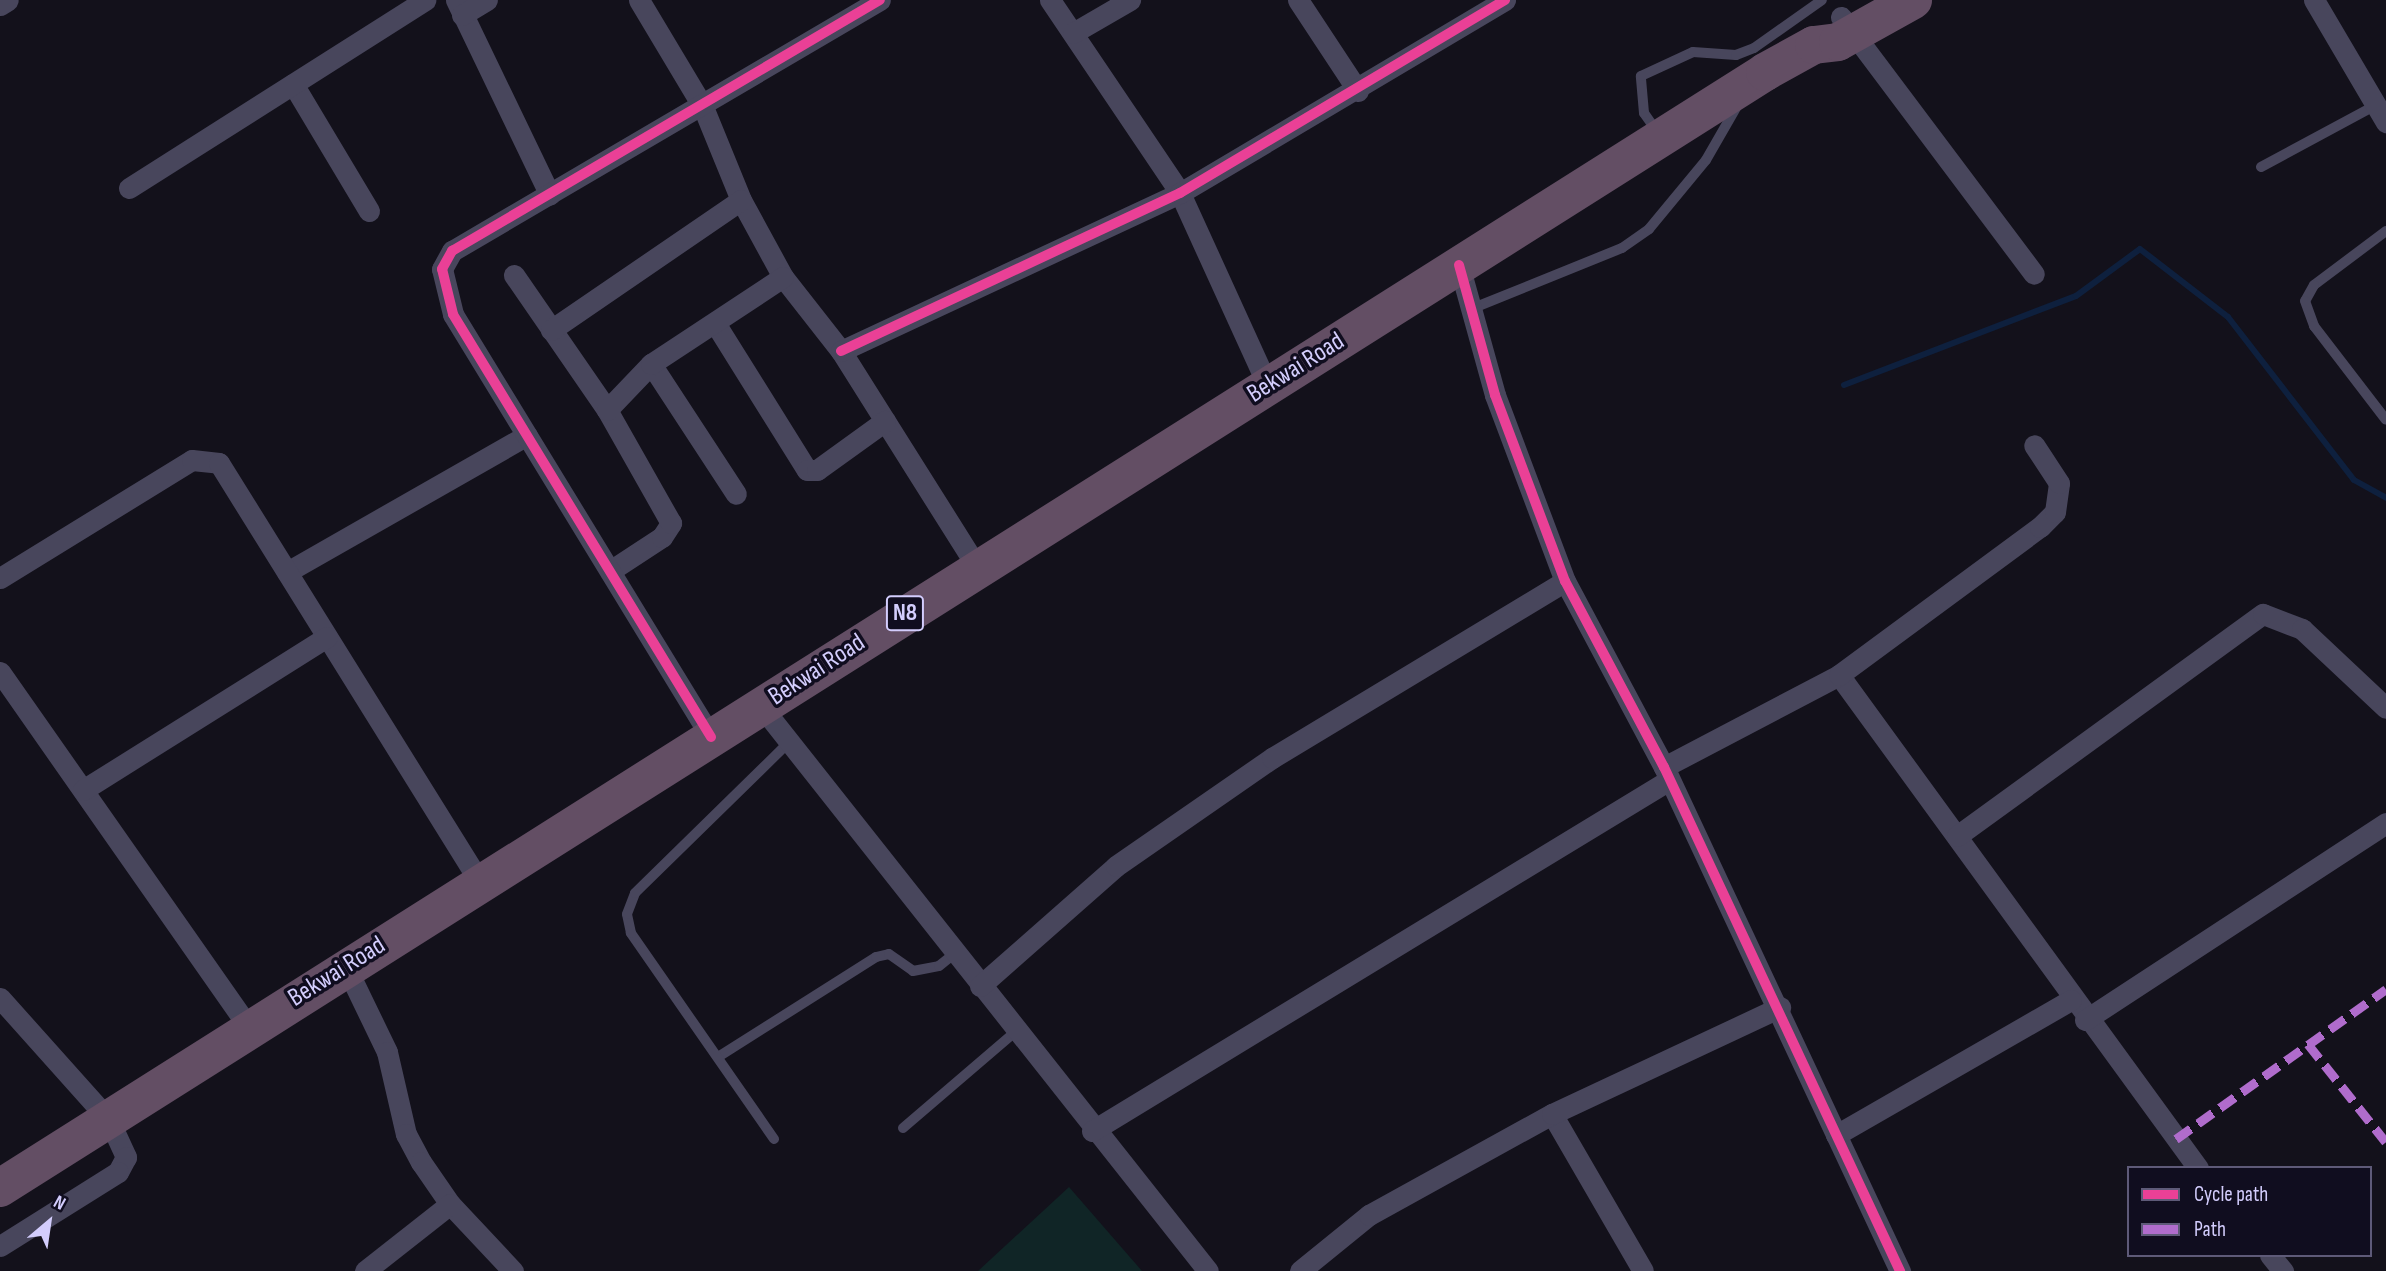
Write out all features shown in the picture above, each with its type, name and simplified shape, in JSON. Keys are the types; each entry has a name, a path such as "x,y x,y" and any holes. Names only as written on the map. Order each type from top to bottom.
{"highway":[{"name":"Bekwai Road","path":"0,1188 977,567 1661,138 1757,67 1814,45 1872,8"}],"street":[{"path":"0,5 8,0"},
{"path":"128,188 425,0"},
{"path":"487,0 459,7 550,195"},
{"path":"639,0 703,107 741,200 782,277 841,351 977,567"},
{"path":"711,737 453,314 442,269 452,251 703,107 880,0"},
{"path":"1050,0 1180,193 1268,386"},
{"path":"1073,33 1130,0"},
{"path":"1298,0 1358,91"},
{"path":"841,351 1180,193 1358,91 1505,0"},
{"path":"2314,0 2381,114"},
{"path":"1872,8 2034,274"},
{"path":"293,84 369,211"},
{"path":"551,330 741,200"},
{"path":"1459,265 1495,395 1565,581 1666,773 1780,1007 1900,1271"},
{"path":"514,275 607,410 671,523 662,537 610,571"},
{"path":"607,410 651,364 782,277"},
{"path":"715,323 807,470 817,470 885,421"},
{"path":"651,364 736,494"},
{"path":"287,572 527,435"},
{"path":"1092,1131 1666,773 1839,675 2055,512 2059,483 2034,444"},
{"path":"0,578 202,456 219,463 480,884"},
{"path":"980,986 1116,866 1261,766 1565,581"},
{"path":"1956,836 2263,614 2302,629 2386,708"},
{"path":"83,790 327,637"},
{"path":"0,672 249,1028"},
{"path":"1839,675 2085,1020 2196,1166"},
{"path":"761,706 862,826 954,954 1092,1131 1208,1271"},
{"path":"2085,1020 2386,823"},
{"path":"346,967 387,1052 407,1134 450,1204 513,1271"},
{"path":"0,998 109,1120 126,1157 118,1172 0,1246"},
{"path":"1836,1135 2071,1000"},
{"path":"1300,1271 1369,1215 1552,1114 1780,1007"},
{"path":"1552,1114 1643,1271"},
{"path":"365,1271 450,1204"},
{"path":"2272,1257 2283,1271"}],"lane":[{"path":"1471,309 1622,248 1649,229 1706,160 1757,67 1872,8"},
{"path":"1661,138 1644,113 1641,76 1693,52 1736,55 1757,67"},
{"path":"2261,167 2381,114"},
{"path":"2386,231 2314,285 2305,301 2314,326 2386,420"},
{"path":"774,1139 631,933 627,914 635,893 789,741"},
{"path":"718,1057 876,957 889,954 913,971 939,966 954,954"},
{"path":"904,1128 1015,1032"}],"green space":[{"path":"1069,1187 1142,1271 978,1271"}],"waterway":[{"path":"1844,385 2076,296 2140,249 2228,317 2354,480 2386,498"}],"marked path":[{"path":"2176,1139 2386,989"},
{"path":"2308,1044 2386,1142"}],"cycle path":[{"path":"711,737 453,314 442,269 452,251 880,0"},
{"path":"841,351 1180,193 1505,0"},
{"path":"1459,265 1495,395 1565,581 1664,767 1900,1271"}]}
